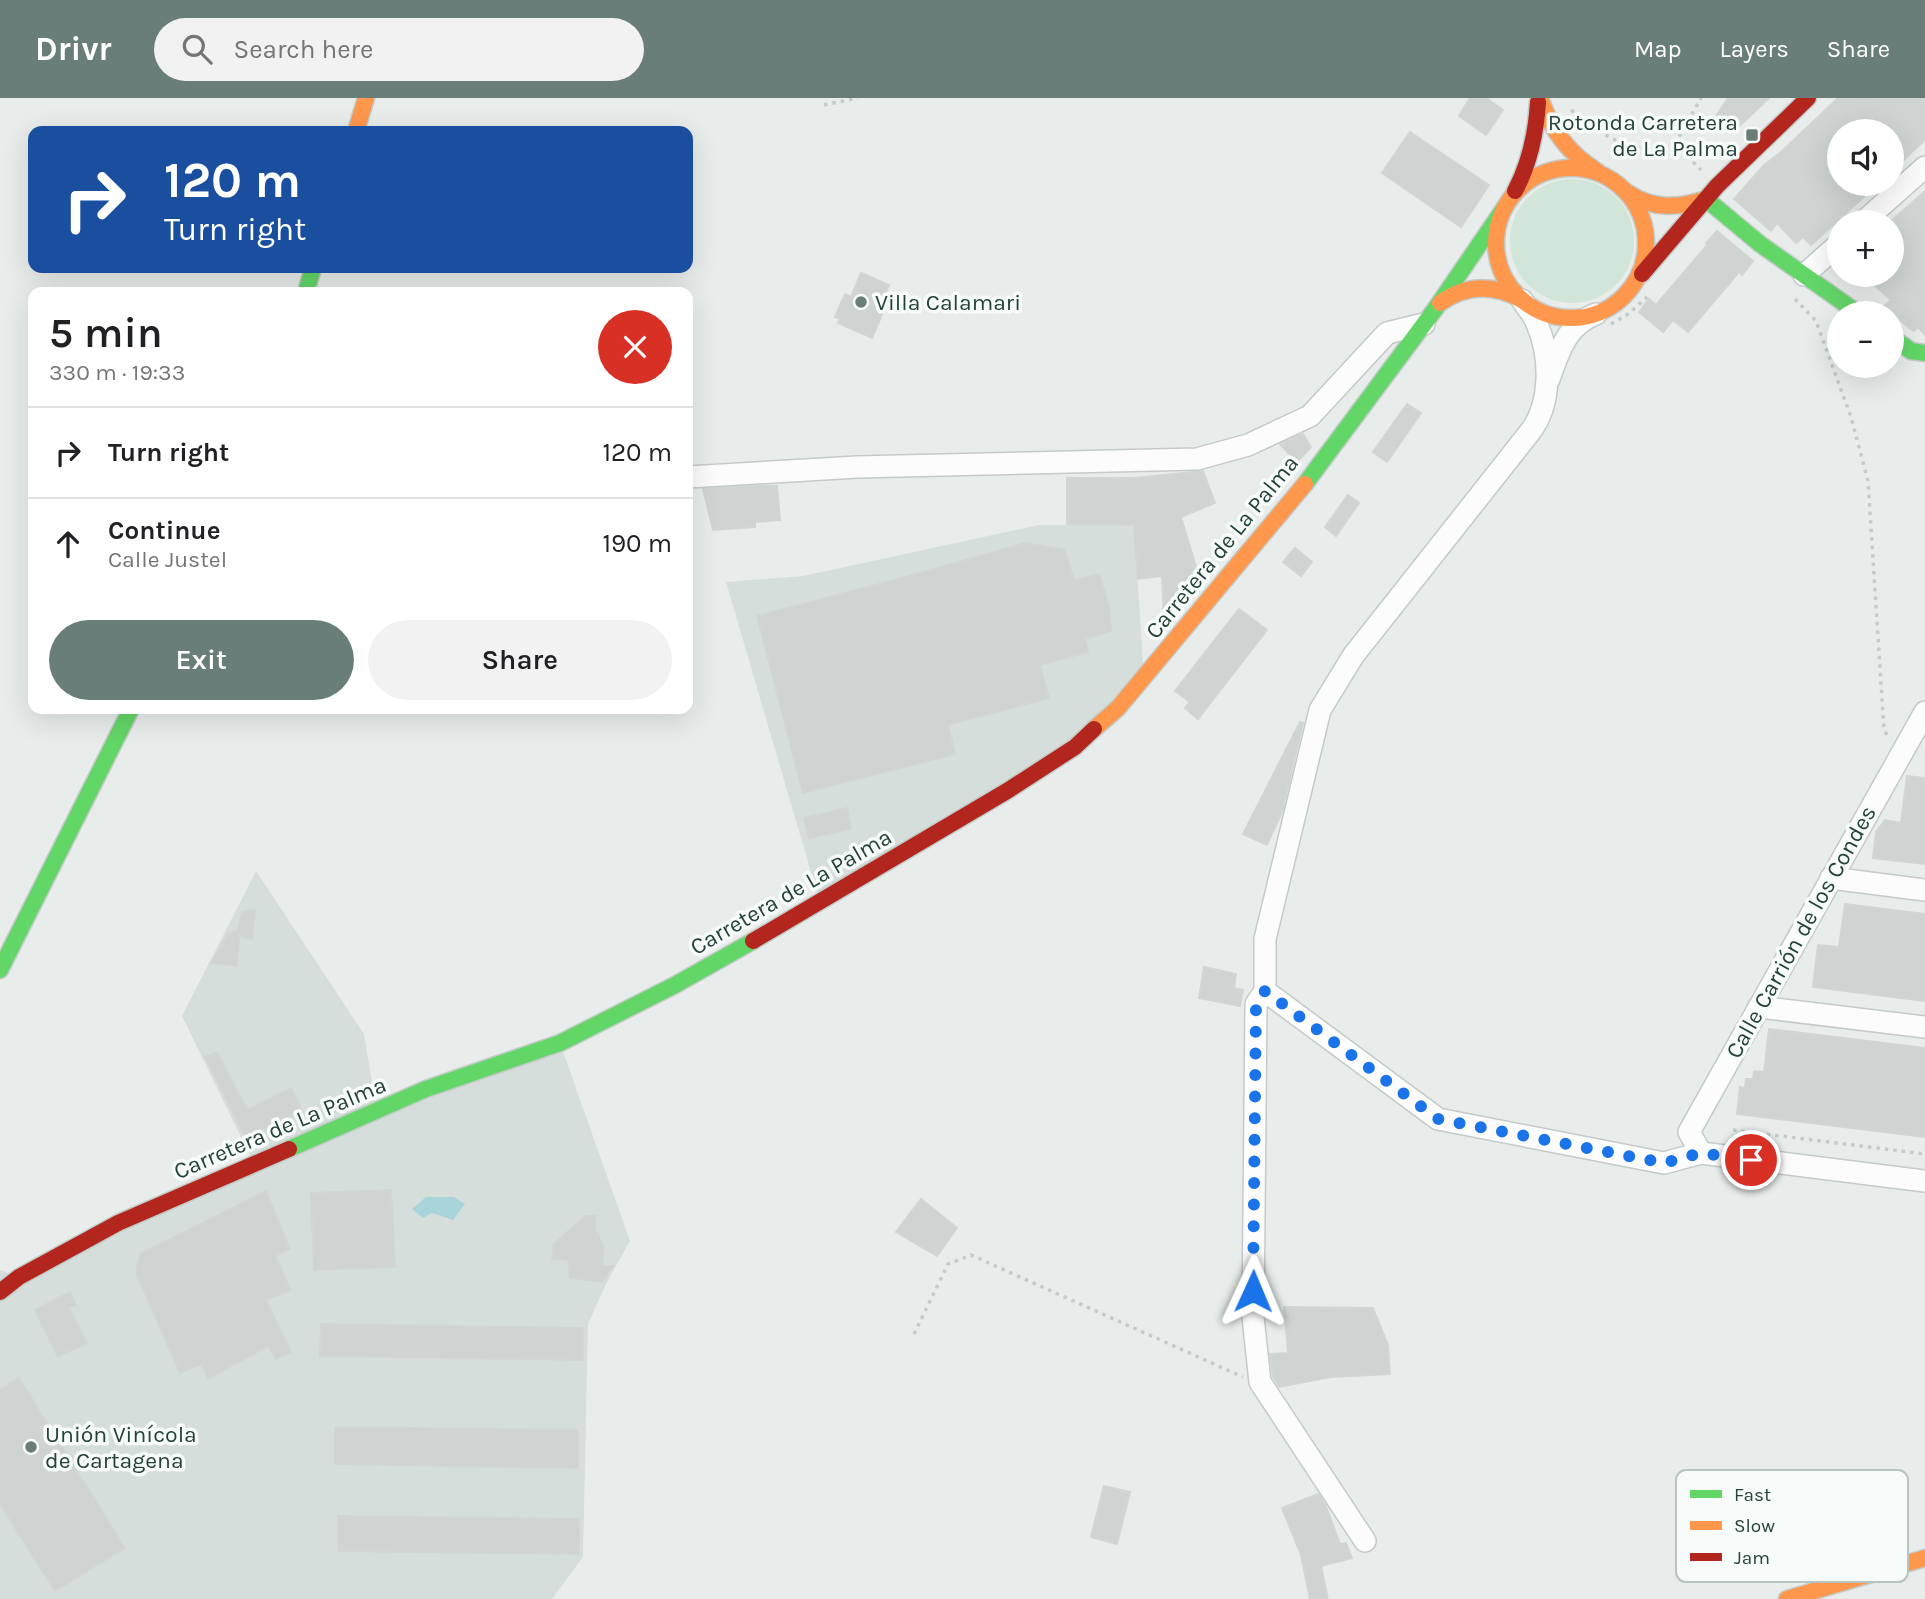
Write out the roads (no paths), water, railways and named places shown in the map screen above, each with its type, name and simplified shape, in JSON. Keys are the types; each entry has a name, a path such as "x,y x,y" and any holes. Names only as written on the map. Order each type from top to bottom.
{"main road":[{"path":"358,126 366,98"},
{"path":"1539,98 1550,127 1575,157 1647,205 1667,208 1706,199"},
{"path":"1539,98 1535,141 1524,177 1505,207 1496,238 1497,259 1505,279 1522,300 1535,309 1554,316 1600,321 1706,199 1808,98"},
{"path":"1515,192 1540,174 1560,168 1601,174"},
{"path":"1628,193 1640,212 1646,233 1646,255 1639,276"},
{"path":"1706,199 1760,244 1841,301"},
{"name":"Carretera de La Palma","path":"0,1292 19,1277 118,1223 426,1090 560,1043 652,997 803,914 1075,747 1118,708 1289,505 1424,324 1505,207"},
{"name":"Carretera de La Palma","path":"1437,306 1453,294 1486,286 1499,288 1522,300"},
{"path":"1904,346 1911,351 1923,351"},
{"path":"0,970 128,714"},
{"path":"1908,1563 1925,1558"},
{"path":"1787,1599 1844,1582"}],"street":[{"path":"1877,210 1925,167"},
{"path":"1804,275 1827,255"},
{"path":"1365,1541 1260,1382 1253,1317 1256,1004 1265,991 1265,939 1320,710 1353,656 1538,423 1543,411 1546,365 1541,337 1537,323 1522,300"},
{"path":"1546,388 1559,352 1570,332 1580,322 1600,321"},
{"path":"693,477 857,467 1197,459 1248,445 1310,416 1387,333 1424,324"},
{"name":"Calle Carrión de los Condes","path":"1701,1153 1689,1132 1925,712"},
{"path":"1902,753 1925,753"},
{"path":"1831,878 1925,890"},
{"path":"1265,991 1438,1119 1664,1163 1701,1153 1925,1181"},
{"path":"1759,1007 1925,1027"}],"water":[{"path":"426,1197 454,1197 465,1204 453,1220 432,1213 423,1218 412,1209"}],"place":[{"name":"Rotonda Carretera de La Palma","path":"1752,135"},
{"name":"Villa Calamari","path":"861,302"},
{"name":"Unión Vinícola de Cartagena","path":"31,1447"}]}
